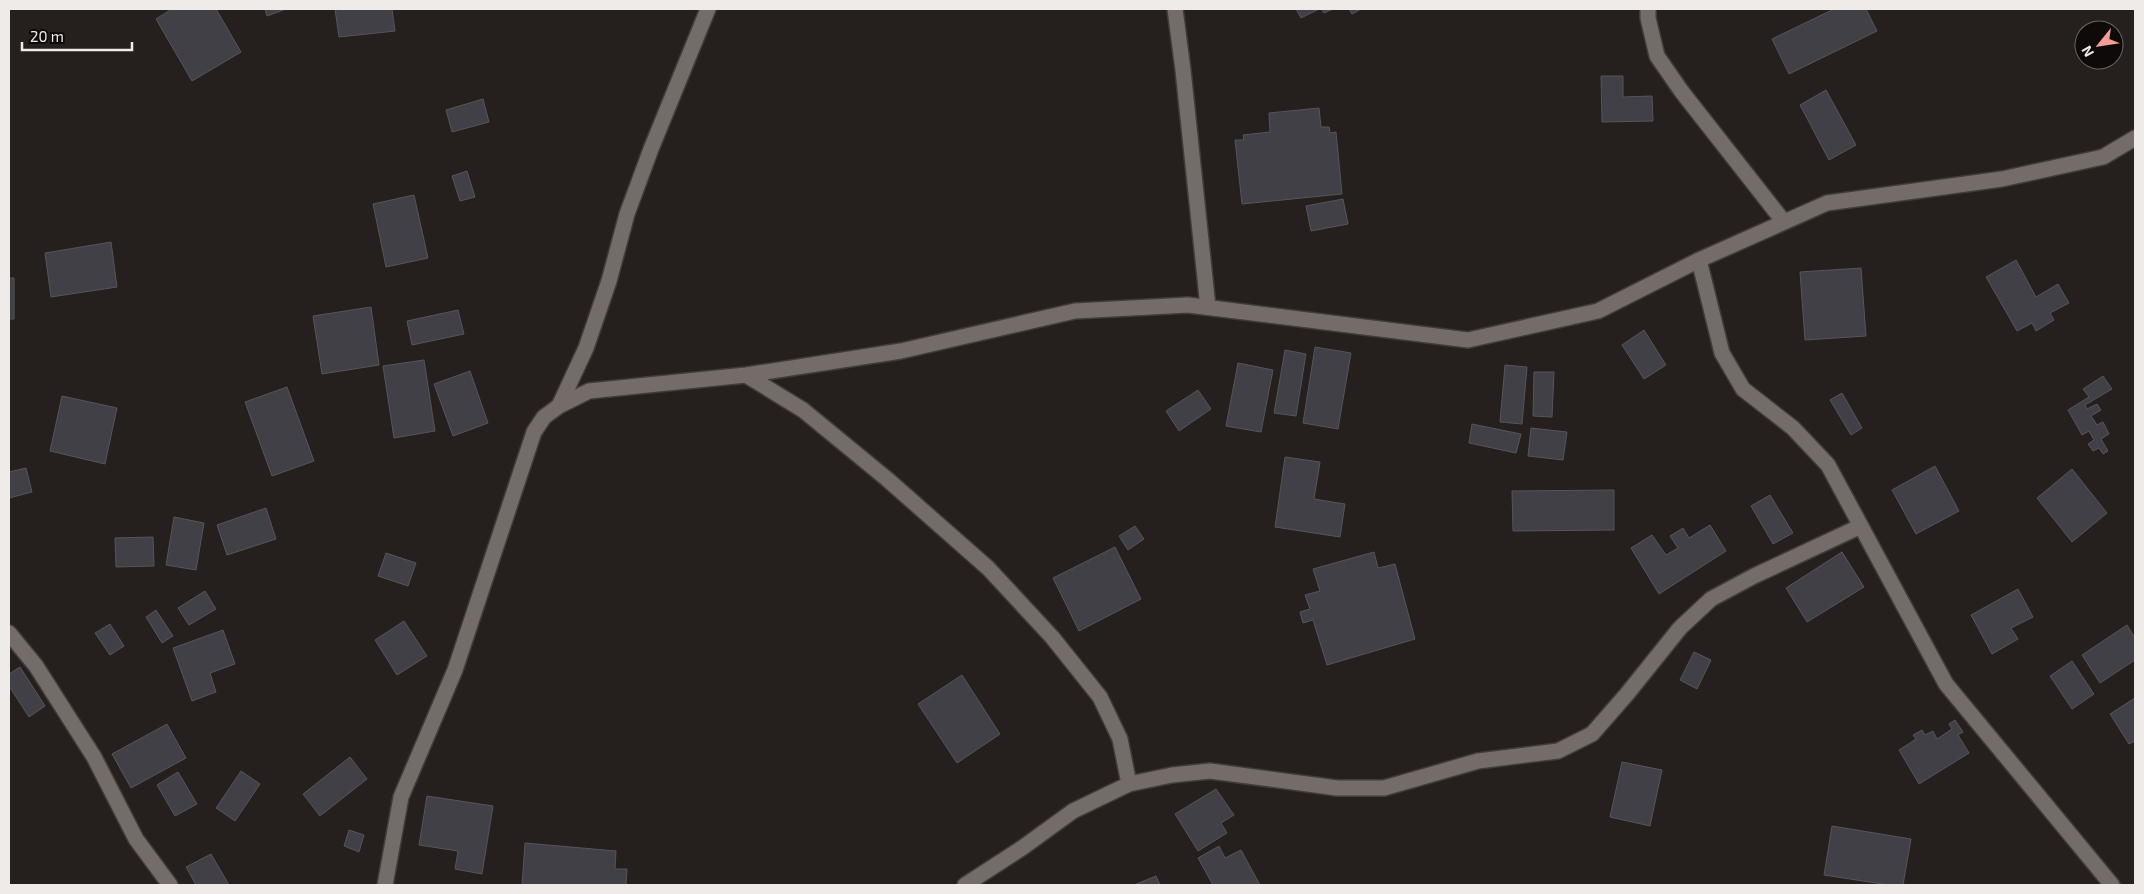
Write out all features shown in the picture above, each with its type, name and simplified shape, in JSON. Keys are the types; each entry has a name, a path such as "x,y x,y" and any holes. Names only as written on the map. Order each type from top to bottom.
{"street":[{"path":"559,406 586,348 609,281 627,214 708,9"},
{"path":"1175,9 1208,307"},
{"path":"1648,9 1648,18 1657,56 1682,92 1784,222"},
{"path":"385,885 401,797 455,670 534,432 544,417 559,406 588,391 746,375 901,351 1075,311 1188,305 1468,340 1598,311 1699,260 1827,203 2002,179 2104,156 2135,138"},
{"path":"1699,260 1722,353 1743,389 1792,428 1828,465 1946,684 2112,885"},
{"path":"746,375 803,410 887,478 988,568 1052,637 1100,697 1120,739 1129,784"},
{"path":"965,885 1022,848 1073,811 1129,784 1172,775 1210,771 1336,788 1384,788 1478,761 1558,751 1592,734 1680,628 1712,599 1754,576 1860,526"},
{"path":"9,633 36,666 94,757 136,839 170,885"}],"building":[{"path":"172,9 216,9 241,52 192,81 156,19"},
{"path":"265,9 286,9 267,16"},
{"path":"335,9 392,9 395,31 339,37"},
{"path":"1296,9 1319,9 1301,18"},
{"path":"1321,9 1333,9 1324,13"},
{"path":"1349,9 1361,9 1352,14"},
{"path":"1834,9 1866,9 1877,31 1789,74 1772,39"},
{"path":"1601,76 1623,76 1623,97 1652,96 1653,121 1602,122"},
{"path":"1826,90 1856,145 1829,160 1800,105"},
{"path":"483,99 489,122 452,132 446,110"},
{"path":"1319,108 1321,127 1329,127 1330,133 1336,132 1342,194 1242,204 1235,140 1244,140 1243,135 1270,132 1269,113"},
{"path":"467,171 475,197 460,201 452,176"},
{"path":"414,195 428,258 386,267 373,204"},
{"path":"1343,199 1348,224 1311,231 1306,206"},
{"path":"111,242 117,287 51,297 45,253"},
{"path":"2016,260 2036,297 2058,284 2069,303 2050,313 2054,320 2036,331 2032,323 2017,331 1986,277"},
{"path":"1861,268 1866,336 1805,340 1800,272"},
{"path":"9,278 14,278 14,319 9,319"},
{"path":"371,307 379,365 322,374 313,316"},
{"path":"458,310 464,334 412,345 407,321"},
{"path":"1644,330 1666,365 1644,379 1622,345"},
{"path":"1315,347 1351,353 1338,429 1303,423"},
{"path":"1285,350 1306,354 1296,416 1274,413"},
{"path":"424,360 435,431 394,438 383,366"},
{"path":"1238,363 1273,370 1261,432 1226,426"},
{"path":"1505,365 1527,367 1522,424 1500,422"},
{"path":"470,371 488,423 453,436 434,384"},
{"path":"1534,372 1554,372 1552,417 1533,416"},
{"path":"2103,376 2112,389 2085,405 2087,409 2097,404 2101,410 2091,416 2097,425 2103,422 2109,434 2101,439 2108,451 2103,454 2099,448 2093,451 2088,444 2094,440 2089,431 2082,435 2068,410 2089,397 2083,389"},
{"path":"287,387 314,461 272,476 245,402"},
{"path":"1198,390 1211,409 1179,431 1166,411"},
{"path":"1842,393 1862,428 1851,435 1830,400"},
{"path":"62,396 117,408 105,464 50,451"},
{"path":"1472,424 1521,434 1516,453 1469,443"},
{"path":"1531,428 1567,432 1563,460 1528,456"},
{"path":"1285,457 1320,462 1314,499 1345,504 1340,537 1275,527"},
{"path":"1935,466 1959,511 1916,534 1892,490"},
{"path":"26,468 32,492 9,498 9,472"},
{"path":"2072,469 2107,513 2072,542 2037,498"},
{"path":"1614,490 1614,530 1513,531 1512,491"},
{"path":"1770,495 1793,533 1773,544 1751,506"},
{"path":"266,508 276,539 227,555 217,525"},
{"path":"174,517 204,523 196,570 166,565"},
{"path":"1710,525 1726,551 1659,594 1631,548 1652,535 1666,555 1678,548 1670,536 1683,528 1689,538"},
{"path":"1135,526 1144,539 1128,550 1119,536"},
{"path":"153,537 154,566 116,567 115,538"},
{"path":"1115,547 1141,599 1079,631 1053,578"},
{"path":"1374,552 1378,568 1395,564 1415,639 1327,665 1313,620 1303,623 1300,612 1310,609 1305,595 1320,591 1313,569"},
{"path":"1842,552 1864,587 1807,622 1786,588"},
{"path":"386,553 416,563 408,586 378,576"},
{"path":"2018,589 2033,617 2011,628 2018,639 1992,654 1971,615"},
{"path":"205,591 216,609 189,625 178,608"},
{"path":"156,610 173,636 162,643 146,617"},
{"path":"404,621 427,656 397,675 375,640"},
{"path":"110,624 124,646 110,655 95,633"},
{"path":"2127,625 2135,638 2135,660 2100,683 2082,655"},
{"path":"223,630 235,664 210,673 216,692 192,701 173,648"},
{"path":"1694,652 1711,660 1697,689 1680,680"},
{"path":"2072,661 2094,694 2072,709 2050,676"},
{"path":"20,667 45,706 29,717 9,686 9,674"},
{"path":"962,675 1000,734 957,763 918,704"},
{"path":"2135,698 2135,741 2129,744 2110,714"},
{"path":"1955,720 1963,732 1958,735 1969,753 1919,784 1899,750 1916,739 1913,735 1922,730 1925,735 1933,731 1937,739 1952,729 1949,724"},
{"path":"167,724 186,758 131,788 112,754"},
{"path":"350,757 367,779 320,816 303,794"},
{"path":"1622,762 1662,770 1650,826 1610,817"},
{"path":"241,771 260,784 235,821 216,808"},
{"path":"178,772 197,804 175,816 157,785"},
{"path":"1216,789 1234,815 1221,823 1227,833 1198,851 1175,814"},
{"path":"427,796 493,806 482,874 455,869 458,851 419,845"},
{"path":"1832,826 1911,839 1903,885 1889,885 1824,875"},
{"path":"349,830 364,835 359,852 344,846"},
{"path":"525,843 616,851 615,869 627,869 626,885 522,885"},
{"path":"1219,846 1225,858 1241,850 1260,885 1213,885 1198,858"},
{"path":"211,854 229,885 196,885 186,867"},
{"path":"1156,876 1160,885 1134,885"}]}
